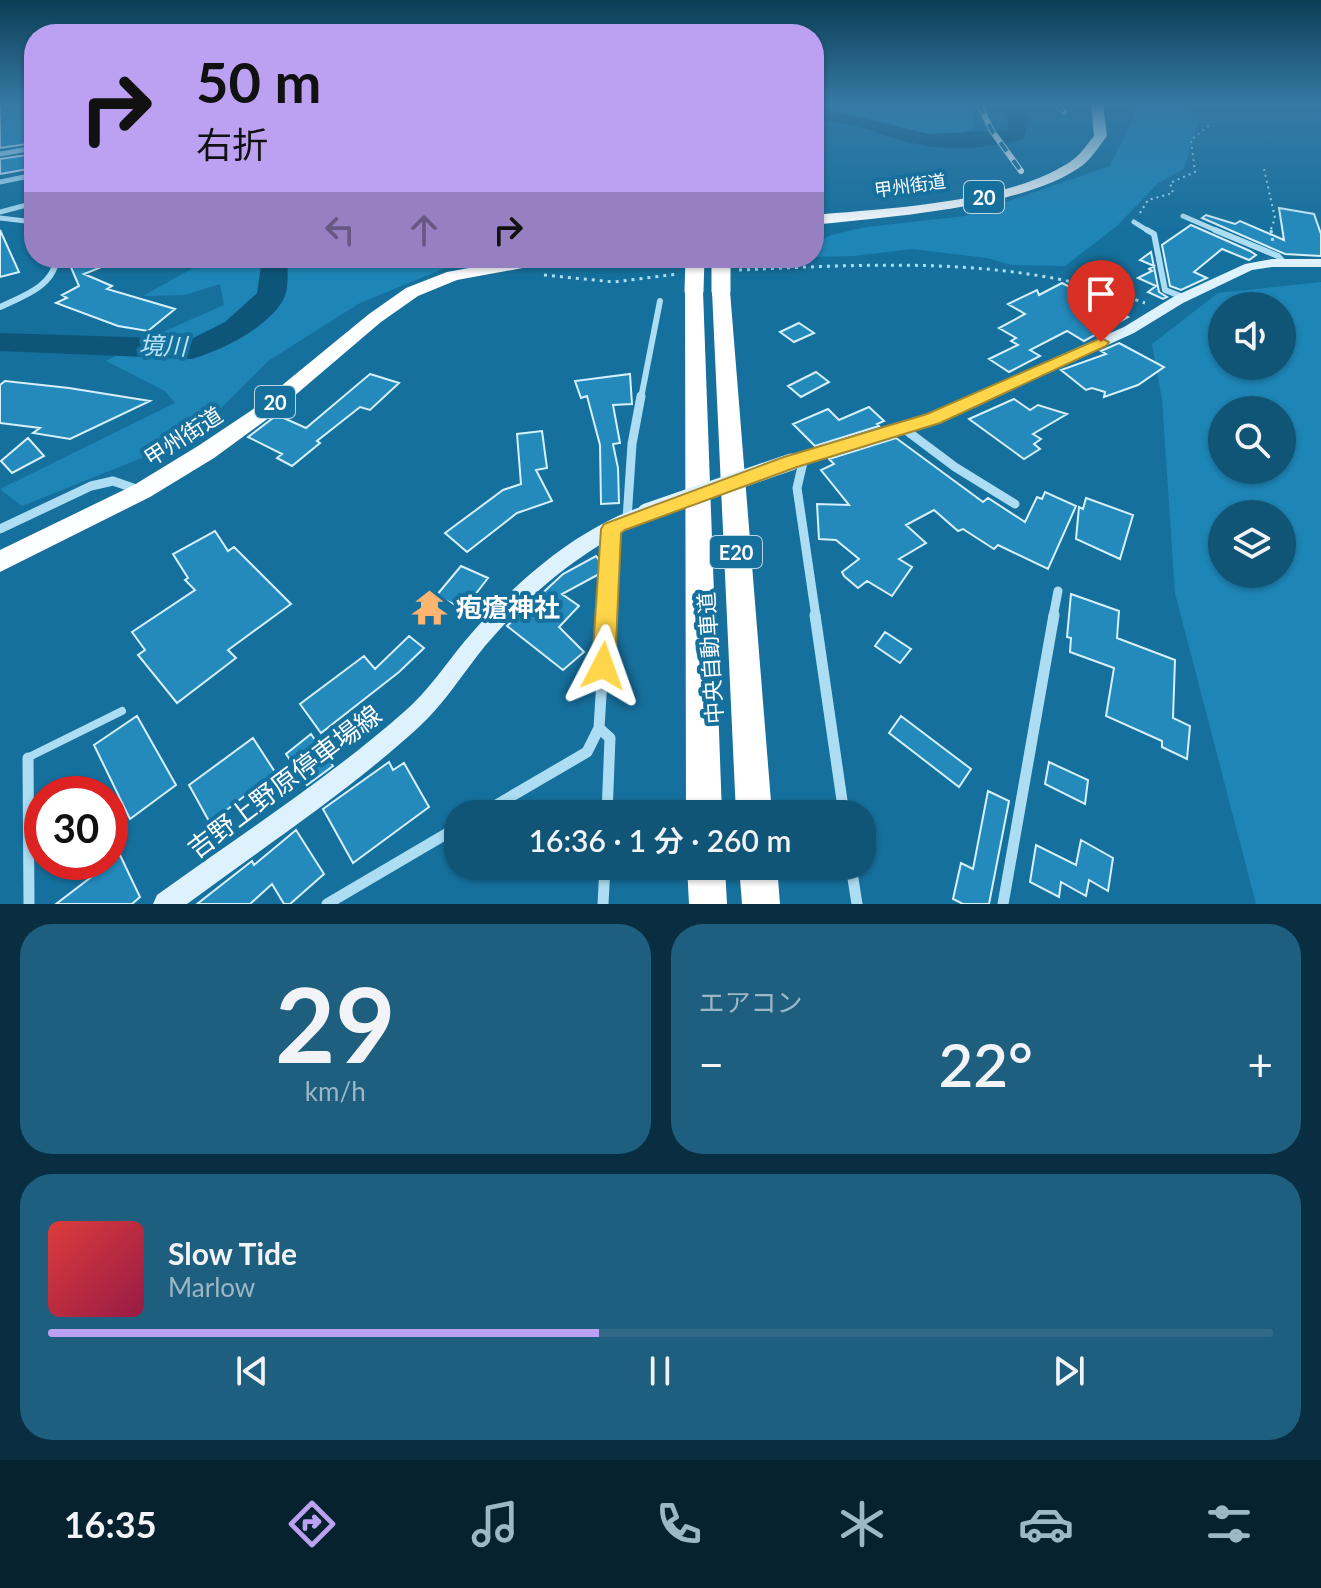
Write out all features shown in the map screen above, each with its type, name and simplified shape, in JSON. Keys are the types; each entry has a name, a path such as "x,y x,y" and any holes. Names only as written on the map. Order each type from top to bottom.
{"highway":[{"name":"甲州街道","path":"824,219 995,195 1053,179 1085,160 1095,146"},
{"name":"甲州街道","path":"0,562 142,491 259,415 395,302 453,276 496,268"},
{"name":"中央自動車道","path":"704,800 707,277"},
{"name":"中央自動車道","path":"707,277 753,800"},
{"path":"707,880 708,904"},
{"path":"759,880 761,904"}],"main road":[{"path":"797,460 933,418 1129,330 1183,297 1249,267 1281,260 1321,263"},
{"name":"吉野上野原停車場線","path":"166,904 347,775 417,715 528,585 628,520 797,460"}],"street":[{"path":"0,154 24,150"},
{"path":"0,182 24,177"},
{"path":"0,215 24,207"},
{"path":"0,215 24,220"},
{"path":"1183,216 1281,260"},
{"path":"1134,222 1154,234 1165,290 1183,297"},
{"path":"0,307 49,279 56,268"},
{"path":"505,800 587,752 599,728 628,520 632,444 660,301"},
{"path":"903,428 955,467 1015,504"},
{"path":"797,460 797,488 842,800"},
{"path":"0,529 91,486 113,481 142,491"},
{"path":"1003,904 1058,591"},
{"path":"599,728 610,738 608,800"},
{"path":"28,758 29,904"},
{"path":"327,904 444,835"},
{"path":"603,904 604,880"},
{"path":"853,880 857,904"}],"lane":[{"path":"28,758 122,711"}],"path":[{"path":"1134,222 1148,200 1173,193 1170,183 1195,172 1192,146"},
{"path":"1264,169 1275,218 1270,232 1281,260"},
{"path":"824,268 859,265 1018,270 1096,285 1154,306 1183,297"},
{"path":"511,268 565,279 614,282 821,268"}],"shaded area":[{"path":"1120,146 1191,146 1184,169 1158,183 1118,225 1065,266 1012,265 987,258 912,249 824,257 824,239 831,235 866,227 965,216 1110,166"},
{"path":"193,268 445,268 360,303 268,361 205,424 164,449 22,506 0,489 175,403 165,391 106,361 224,305 220,284 185,295 143,296"},
{"path":"1321,282 1321,904 1256,904 1175,593 1162,399 1152,344 1208,301 1208,380 1296,380 1296,292 1227,292"}],"building":[{"path":"24,155 24,170 0,174 0,159"},
{"path":"1279,208 1314,214 1321,234 1321,256 1285,254 1202,218 1206,215 1235,224 1240,221 1284,240"},
{"path":"1191,225 1256,255 1249,260 1222,249 1194,272 1207,278 1181,290 1170,286 1162,245"},
{"path":"0,230 19,272 0,277"},
{"path":"1151,252 1154,266 1140,260"},
{"path":"1154,266 1159,292 1167,297 1163,299 1148,292 1156,286 1138,278 1152,271 1149,269"},
{"path":"71,268 99,268 84,274 112,286 107,289 175,309 148,331 118,326 56,303 67,298 62,295 79,286"},
{"path":"1062,283 1128,317 1084,341 1067,331 1030,350 1040,356 1009,372 989,359 1018,345 1011,341 1016,338 999,328 1025,314 1008,304 1037,290 1039,295"},
{"path":"799,323 814,333 794,342 780,332"},
{"path":"1119,343 1164,367 1138,385 1104,397 1105,392 1092,388 1086,390 1061,370 1106,354 1101,351"},
{"path":"816,372 829,382 801,397 788,386"},
{"path":"370,374 399,383 370,410 360,407 317,441 320,443 292,466 277,458 282,454 248,437 277,415 306,428"},
{"path":"630,374 632,404 613,405 620,443 613,444 618,468 619,503 601,504 600,445 587,396 581,398 575,381"},
{"path":"5,381 150,401 70,439 33,433 40,428 0,423 0,385"},
{"path":"1014,399 1030,410 1038,405 1067,414 1033,434 1041,439 1034,444 1040,449 1024,459 969,419"},
{"path":"869,407 884,421 877,424 879,426 815,446 793,424 828,409 839,420"},
{"path":"542,431 547,468 536,470 552,501 517,513 467,552 445,533 503,490 521,484 517,434"},
{"path":"28,438 44,456 12,473 1,461"},
{"path":"896,438 983,502 988,498 1025,522 1037,497 1042,499 1045,492 1076,506 1048,569 998,545 994,549 963,529 958,531 934,510 906,525 926,543 899,559 912,567 892,596 867,581 858,588 844,576 842,572 859,559 836,540 819,539 817,504 849,505 821,470 834,464 829,459"},
{"path":"1086,498 1133,515 1120,559 1076,539 1079,507 1083,509"},
{"path":"215,531 228,551 234,547 291,604 228,650 236,658 177,703 138,655 145,650 132,632 195,590 185,580 188,578 173,554"},
{"path":"596,556 602,564 601,573 562,594 579,606 559,627 584,652 563,670 507,626 563,574"},
{"path":"461,566 488,578 464,609 436,596"},
{"path":"1071,594 1119,611 1117,638 1175,660 1173,718 1190,726 1187,759 1162,747 1162,741 1106,716 1114,668 1070,652 1071,638 1067,637"},
{"path":"885,632 911,649 900,663 875,646"},
{"path":"409,636 424,648 399,672 321,733 300,704 364,656 375,669"},
{"path":"137,716 176,785 130,819 128,776 109,776 94,745"},
{"path":"901,716 971,769 959,787 889,733"},
{"path":"311,734 333,766 307,785 286,754"},
{"path":"253,738 275,772 210,823 189,785"},
{"path":"389,762 393,770 404,763 429,807 353,863 323,809"},
{"path":"1049,762 1088,780 1085,804 1045,784"},
{"path":"988,791 1009,801 989,904 963,904 953,899 961,863 973,869"},
{"path":"296,830 324,874 290,904 284,904 272,884 250,904 197,904 252,861 254,865"},
{"path":"1081,840 1113,858 1108,891 1089,880 1086,896 1061,882 1059,897 1030,882 1036,845 1076,865"},
{"path":"128,872 140,897 132,904 56,904 87,880 128,880"}],"waterway":[{"name":"境川","path":"0,342 192,349 215,341 254,313 271,295 274,268"}],"railway":[{"path":"1003,146 1021,171"}],"place":[{"name":"疱瘡神社","path":"430,607"}],"route":[{"path":"603,666 611,529 627,519 791,462 933,418 1101,342"}]}
